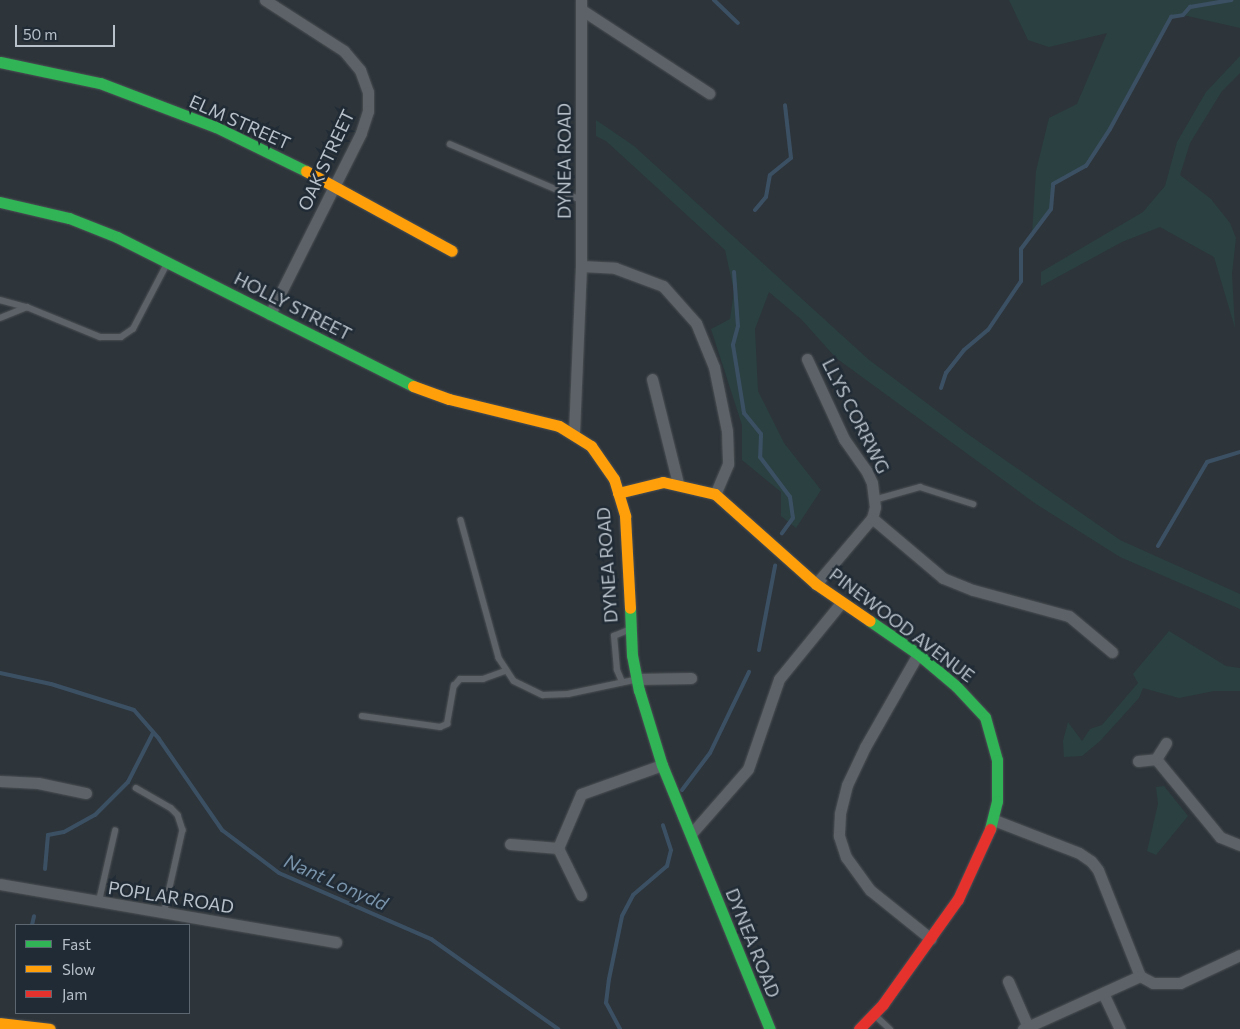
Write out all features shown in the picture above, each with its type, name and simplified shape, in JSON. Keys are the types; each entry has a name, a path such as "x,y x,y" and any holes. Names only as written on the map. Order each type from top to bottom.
{"main road":[{"name":"ELM STREET","path":"0,62 100,83 216,127 334,185 452,251"},
{"name":"HOLLY STREET","path":"0,202 70,218 168,262 400,381 448,399 534,419 574,433"},
{"name":"DYNEA ROAD","path":"574,433 605,463 618,493 625,516 629,630 636,679 662,765 770,1029"},
{"name":"PINEWOOD AVENUE","path":"618,493 663,482 678,483 714,494 816,584 841,603 918,654 974,702 985,717 997,760 994,820 974,869 931,939 874,1014 859,1029"},
{"path":"0,1023 50,1029"}],"street":[{"name":"OAK STREET","path":"265,0 344,51 360,70 368,92 366,119 270,314"},
{"path":"581,5 709,92"},
{"name":"DYNEA ROAD","path":"574,433 581,266 579,199 581,5"},
{"path":"581,266 615,268 664,286 696,323 714,367 727,431 728,464 714,494"},
{"name":"LLYS CORRWG","path":"807,359 844,439 866,470 874,500 872,518"},
{"path":"652,380 678,483"},
{"path":"816,584 872,518 943,578 972,590 1068,616 1112,652"},
{"path":"691,834 748,769 779,679 841,603"},
{"path":"918,654 865,747 847,785 840,814 839,836 846,857 866,885 931,939"},
{"path":"636,679 691,678"},
{"path":"1156,759 1166,743"},
{"path":"1138,761 1156,759"},
{"path":"1156,759 1220,836 1240,846"},
{"path":"581,895 558,848 581,794 662,765"},
{"path":"0,781 38,783 86,793"},
{"path":"994,820 1079,852 1091,861 1098,870 1140,976 1153,983 1180,983 1240,955"},
{"path":"510,844 558,848"},
{"name":"POPLAR ROAD","path":"0,884 98,903 336,942"},
{"path":"1008,981 1026,1028 1140,976"},
{"path":"1103,993 1120,1029"}],"lane":[{"path":"450,144 579,199"},
{"path":"0,300 27,307 100,337 121,337 133,329 168,262"},
{"path":"0,318 27,307"},
{"path":"874,500 920,487 973,504"},
{"path":"461,520 496,651 505,670 514,681 543,694 568,694 636,679"},
{"path":"622,682 616,670 614,636 629,630"},
{"path":"362,716 440,727 447,724 454,686 460,679 483,679 505,670"},
{"path":"136,788 171,808 178,815 183,830 164,914"},
{"path":"98,903 115,831"},
{"path":"874,1014 890,1029"}],"green space":[{"path":"1009,0 1240,0 1240,28 1183,15 1171,17 1110,129 1086,166 1053,184 1051,209 1032,235 1036,171 1049,118 1077,104 1107,33 1049,47 1028,40"},
{"path":"1240,56 1240,73 1222,91 1190,143 1180,175 1211,199 1230,223 1236,238 1232,274 1235,328 1214,257 1160,227 1122,242 1041,286 1041,272 1143,212 1165,186 1177,142 1206,92"},
{"path":"596,120 634,146 868,359 972,437 1120,540 1240,594 1240,609 1120,557 1036,504 836,358 802,320 769,292 755,329 758,391 784,443 821,490 796,528 781,516 781,492 742,460 742,425 711,329 730,319 734,291 725,250 606,141 596,136"},
{"path":"1169,631 1226,666 1240,668 1240,691 1214,691 1179,698 1143,688 1139,698 1100,741 1082,756 1064,757 1063,741 1068,722 1082,741 1090,729 1102,725 1138,683 1133,674"},
{"path":"1164,786 1188,816 1156,855 1147,851 1158,804 1156,787"}],"waterway":[{"path":"714,0 738,23"},
{"path":"941,388 946,373 964,350 988,330 1021,281 1021,249 1051,209 1053,184 1086,166 1110,129 1171,17 1183,15 1190,7 1231,0"},
{"path":"755,210 766,197 770,175 791,158 785,105"},
{"path":"734,272 738,326 733,345 744,413 761,434 760,457 790,497 793,518 782,533"},
{"path":"1158,546 1207,462 1240,452"},
{"path":"759,650 775,566"},
{"path":"682,790 710,753 749,672"},
{"name":"Nant Lonydd","path":"0,673 51,684 134,710 159,739 222,830 279,873 431,939 558,1029"},
{"path":"45,869 48,835 64,832 95,815 128,782 153,733"},
{"path":"620,1029 606,1003 622,916 633,895 667,866 671,850 663,825"},
{"path":"32,924 34,916"}],"traffic: fast":[{"path":"0,62 100,83 216,127 306,171"},
{"path":"0,202 69,218 117,237 413,386"},
{"path":"630,608 632,655 639,690 662,765 770,1029"},
{"path":"870,621 918,654 956,686 985,717 997,760 997,801 990,829"}],"traffic: slow":[{"path":"306,171 452,251"},
{"path":"413,386 449,399 559,426 591,446 614,479 625,516 630,608"},
{"path":"618,493 663,482 715,494 816,584 870,621"},
{"path":"0,1023 50,1029"}],"traffic: jam":[{"path":"859,1029 883,1004 958,899 990,829"}]}
